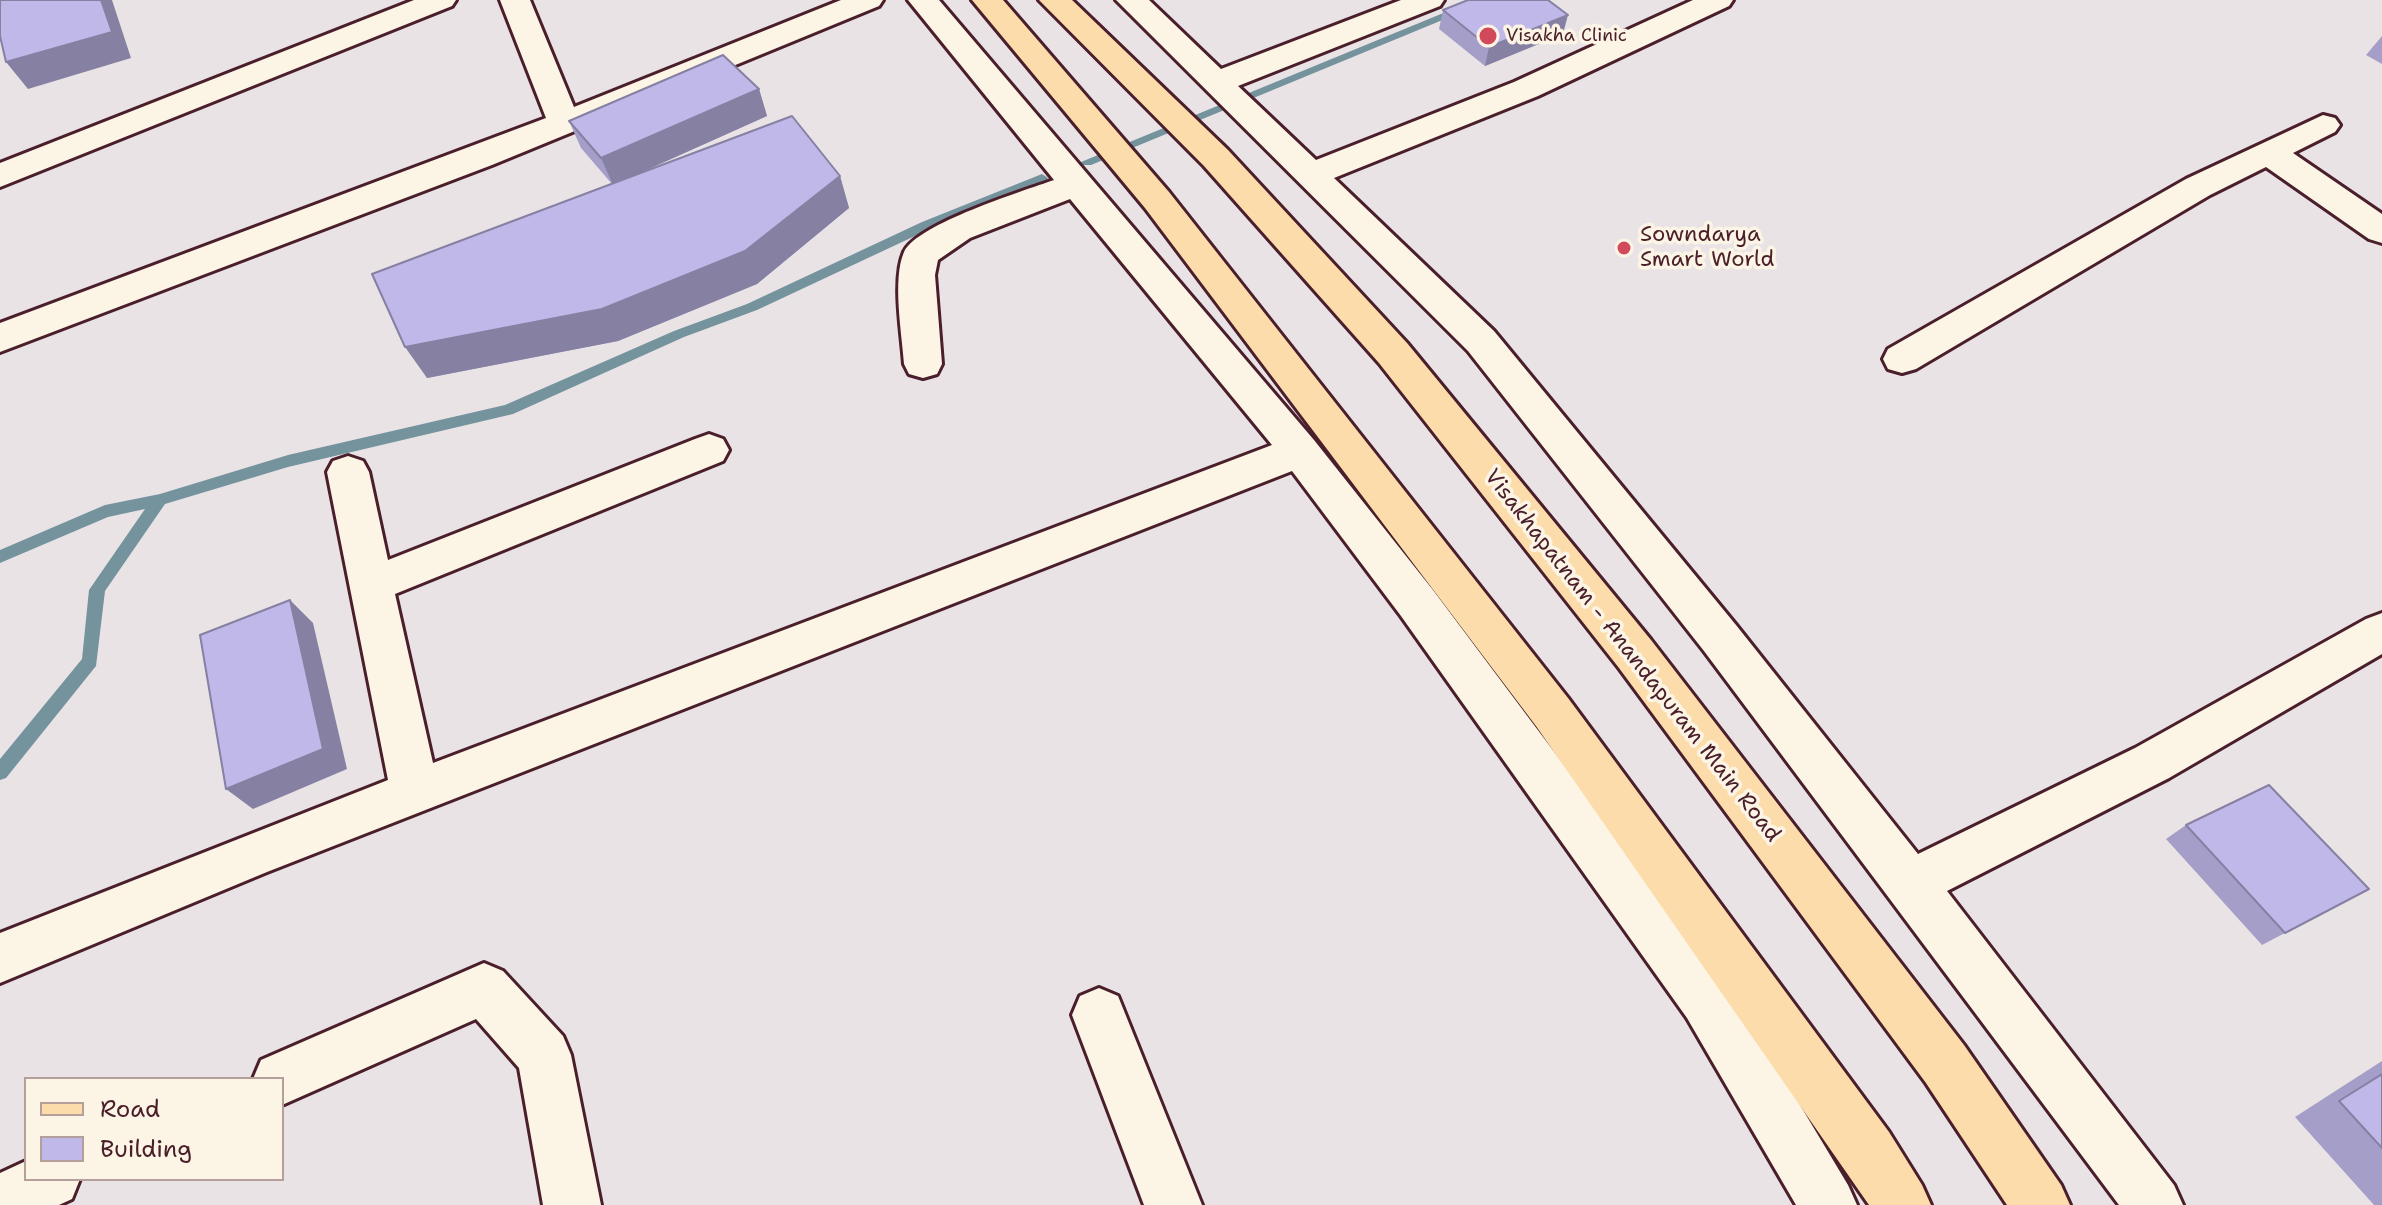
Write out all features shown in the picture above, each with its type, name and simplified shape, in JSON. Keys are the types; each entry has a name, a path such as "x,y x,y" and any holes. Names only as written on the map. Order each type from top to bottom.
{"main road":[{"path":"987,0 1128,167 1571,738 1869,1152 1902,1205"},
{"name":"Visakhapatnam - Anandapuram Main Road","path":"1054,0 1181,123 1393,353 1610,623 1945,1064 2041,1205"}],"street":[{"path":"0,176 441,0"},
{"path":"515,0 564,123"},
{"path":"0,338 564,123 868,0"},
{"path":"923,0 1300,451 1417,603 1706,999 1828,1205"},
{"path":"1131,0 1481,341 1720,638 2154,1205"},
{"path":"1227,95 1429,0"},
{"path":"1310,175 1526,89 1718,0"},
{"path":"1902,359 2198,187 2323,125"},
{"path":"2269,153 2382,231"},
{"path":"923,364 917,275 921,254 957,230 1076,184"},
{"path":"371,585 709,450"},
{"path":"0,958 415,793 1300,451"},
{"path":"348,472 415,793"},
{"path":"1910,884 2152,763 2382,632"},
{"path":"284,1077 484,989 544,1055 572,1205"},
{"path":"1099,1015 1173,1205"},
{"path":"0,1202 47,1181"}],"building":[{"path":"0,0 101,0 112,32 6,62 0,36"},
{"path":"1468,0 1548,0 1568,15 1489,47 1443,10"},
{"path":"723,55 759,89 601,158 569,121"},
{"path":"792,116 840,176 745,251 602,309 405,347 372,274"},
{"path":"290,600 323,749 226,789 200,635"},
{"path":"2269,785 2369,889 2285,933 2186,825"},
{"path":"2382,1074 2382,1148 2339,1101"}],"waterway":[{"path":"1087,162 1485,0"},
{"path":"160,500 288,461 508,410 679,334 752,307 927,225 1042,178"},
{"path":"0,557 105,511 160,500"},
{"path":"0,772 90,661 97,590 160,500"}],"place":[{"name":"Visakha Clinic","path":"1488,36"},
{"name":"Sowndarya Smart World","path":"1624,248"}]}
